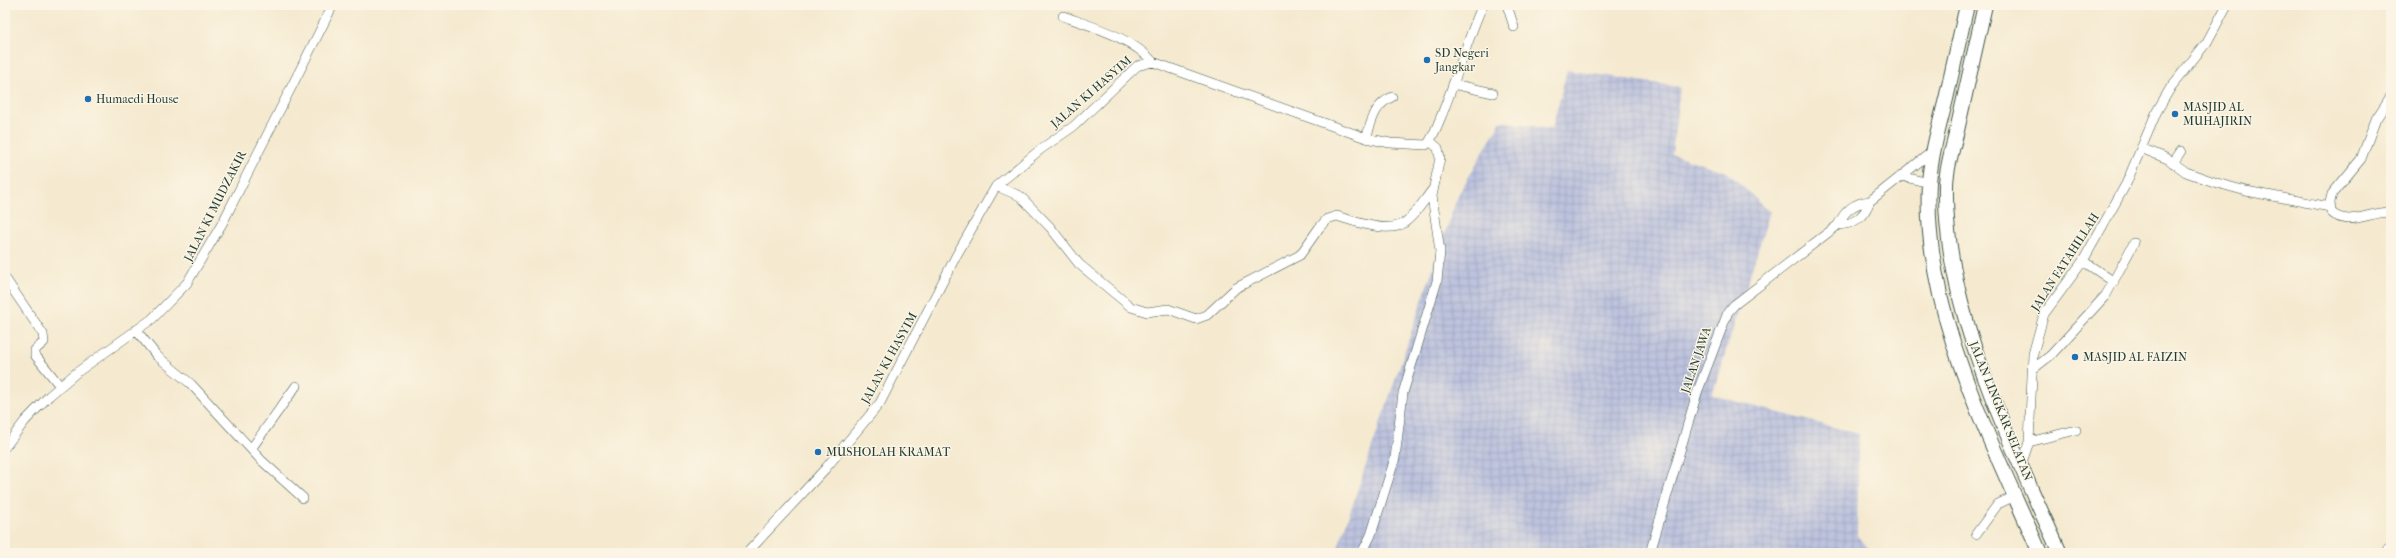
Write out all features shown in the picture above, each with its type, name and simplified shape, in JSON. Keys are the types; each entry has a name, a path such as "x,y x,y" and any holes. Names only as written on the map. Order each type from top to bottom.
{"highway":[{"name":"JALAN LINGKAR SELATAN","path":"1967,5 1934,150 1929,183 1933,253 1946,319 1962,371 2040,553"},
{"name":"JALAN LINGKAR SELATAN","path":"1985,5 1946,184 1947,223 1954,269 1977,357 2021,465 2060,553"},
{"path":"1931,226 1947,223"}],"street":[{"name":"JALAN KI MUDZAKIR","path":"5,447 25,421 60,386 136,330 168,304 187,283 202,259 333,5"},
{"path":"1063,16 1124,41 1146,55 1153,62 1366,138 1390,144 1420,146 1431,142 1483,5"},
{"path":"1507,5 1514,27"},
{"name":"JALAN FATAHILLAH","path":"2021,465 2029,442 2034,348 2044,314 2083,261 2120,197 2148,128 2171,87 2206,42 2227,5"},
{"name":"JALAN KI HASYIM","path":"747,553 825,469 880,403 956,256 996,186 1041,149 1074,126 1137,66 1153,62"},
{"path":"1453,84 1492,93"},
{"path":"2391,96 2376,119 2361,159 2332,194 2330,207 2334,214 2352,219 2391,212"},
{"path":"1366,138 1377,107 1383,100 1392,97"},
{"path":"1362,553 1371,535 1395,458 1403,393 1437,281 1440,251 1432,196 1440,158 1438,148 1431,142"},
{"path":"2141,148 2173,163 2186,172 2217,183 2246,191 2330,207"},
{"name":"JALAN JAWA","path":"1838,225 1850,224 1859,218 1866,211 1870,201 1934,150"},
{"path":"2173,163 2181,151"},
{"path":"1900,176 1929,183"},
{"path":"996,186 1020,196 1050,227 1079,264 1131,306 1147,312 1168,310 1196,319 1207,315 1236,288 1300,255 1318,228 1331,216 1337,216 1375,226 1399,226 1410,218 1433,189"},
{"name":"JALAN JAWA","path":"1650,553 1697,393 1728,312 1838,225 1842,216 1858,202 1870,201"},
{"path":"2033,369 2045,361 2067,339 2106,295 2134,243"},
{"path":"2083,261 2114,282"},
{"path":"5,278 44,334 44,342 36,350 35,355 60,386"},
{"path":"136,330 156,356 191,384 250,449 302,498"},
{"path":"250,449 296,386"},
{"path":"2029,442 2076,430"},
{"path":"1976,534 1998,504 2015,496"},
{"path":"2384,553 2391,547"}],"shaded area":[{"path":"1567,70 1680,87 1672,154 1727,172 1770,212 1712,395 1859,434 1857,534 1872,553 1336,553 1458,195 1501,121 1552,129"}],"place":[{"name":"SD Negeri Jangkar","path":"1427,60"},
{"name":"Humaedi House","path":"88,99"},
{"name":"MASJID AL MUHAJIRIN","path":"2175,114"},
{"name":"MASJID AL FAIZIN","path":"2075,357"},
{"name":"MUSHOLAH KRAMAT","path":"818,452"}]}
